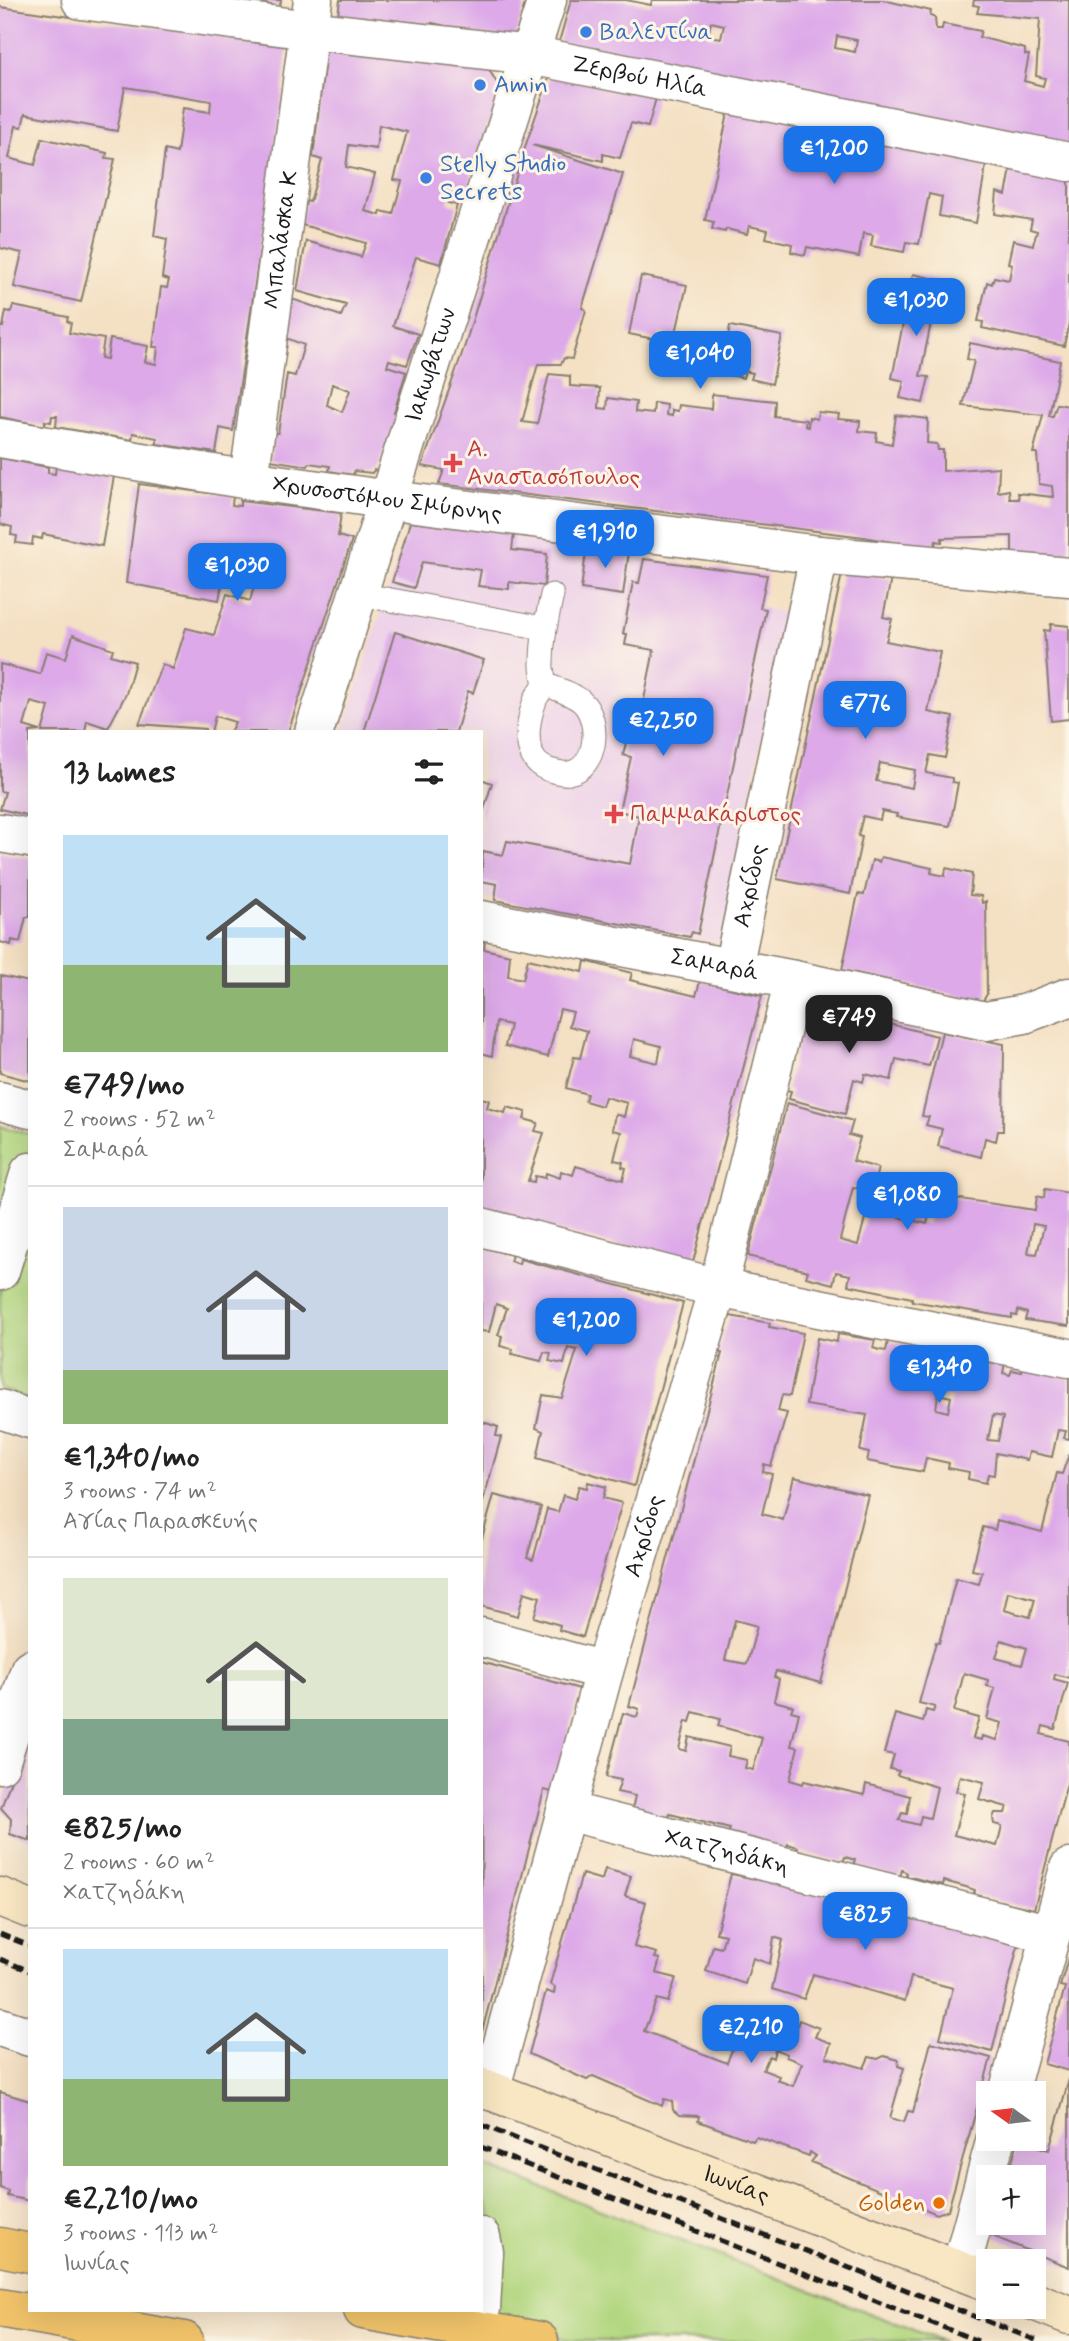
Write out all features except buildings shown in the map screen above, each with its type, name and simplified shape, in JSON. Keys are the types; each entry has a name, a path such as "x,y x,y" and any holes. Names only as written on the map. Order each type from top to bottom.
{"main road":[{"path":"0,2247 28,2253"},
{"path":"0,2308 184,2341"},
{"path":"381,2312 480,2323 539,2341"}],"street":[{"name":"Ζερβού Ηλία","path":"81,0 311,15 530,55 1069,162"},
{"name":"Ιακωβάτων","path":"315,730 547,0"},
{"name":"Μπαλάσκα Κ","path":"249,480 311,15"},
{"name":"Χρυσοστόμου Σμύρνης","path":"0,438 249,480 819,555 1069,576"},
{"name":"Αχρίδος","path":"733,968 819,555"},
{"path":"0,833 28,838"},
{"name":"Σαμαρά","path":"483,920 794,980 986,1021 1024,1014 1069,997"},
{"name":"Αχρίδος","path":"486,2089 604,1671 718,1288 794,980"},
{"path":"0,1101 28,1108"},
{"path":"0,1271 28,1179"},
{"path":"483,1228 718,1288 1069,1358"},
{"path":"0,1409 28,1418"},
{"path":"483,1638 604,1671"},
{"path":"0,1764 28,1675"},
{"name":"Χατζηδάκη","path":"566,1811 1051,1934"},
{"path":"1011,2081 1069,1868"},
{"path":"0,1897 28,1908"},
{"path":"0,2026 28,2036"},
{"name":"Ιωνίας","path":"486,2089 975,2276"},
{"path":"975,2276 994,2151"},
{"path":"483,2247 483,2270"},
{"path":"1046,2306 1069,2315"}],"lane":[{"path":"358,594 544,628"},
{"path":"544,684 541,666 544,628 552,595"}],"shaded area":[{"name":"Παμμακάριστος","path":"410,522 646,553 645,559 767,575 760,608 785,613 722,944 483,897 483,730 344,730"}],"green space":[{"path":"0,1126 28,1133 28,1398 0,1389"},
{"path":"483,2165 942,2341 572,2341 485,2326 493,2269 494,2221 483,2197"}],"railway":[{"path":"0,1934 28,1945"},
{"path":"0,1959 28,1970"},
{"path":"483,2126 1038,2341"},
{"path":"483,2148 978,2341"}],"place":[{"name":"Βαλεντίνα","path":"586,32"},
{"name":"Amin","path":"480,85"},
{"name":"Stelly Studio Secrets","path":"426,178"},
{"name":"Α. Αναστασόπουλος","path":"453,463"},
{"name":"Παμμακάριστος","path":"614,814"},
{"name":"Golden","path":"939,2203"}]}
